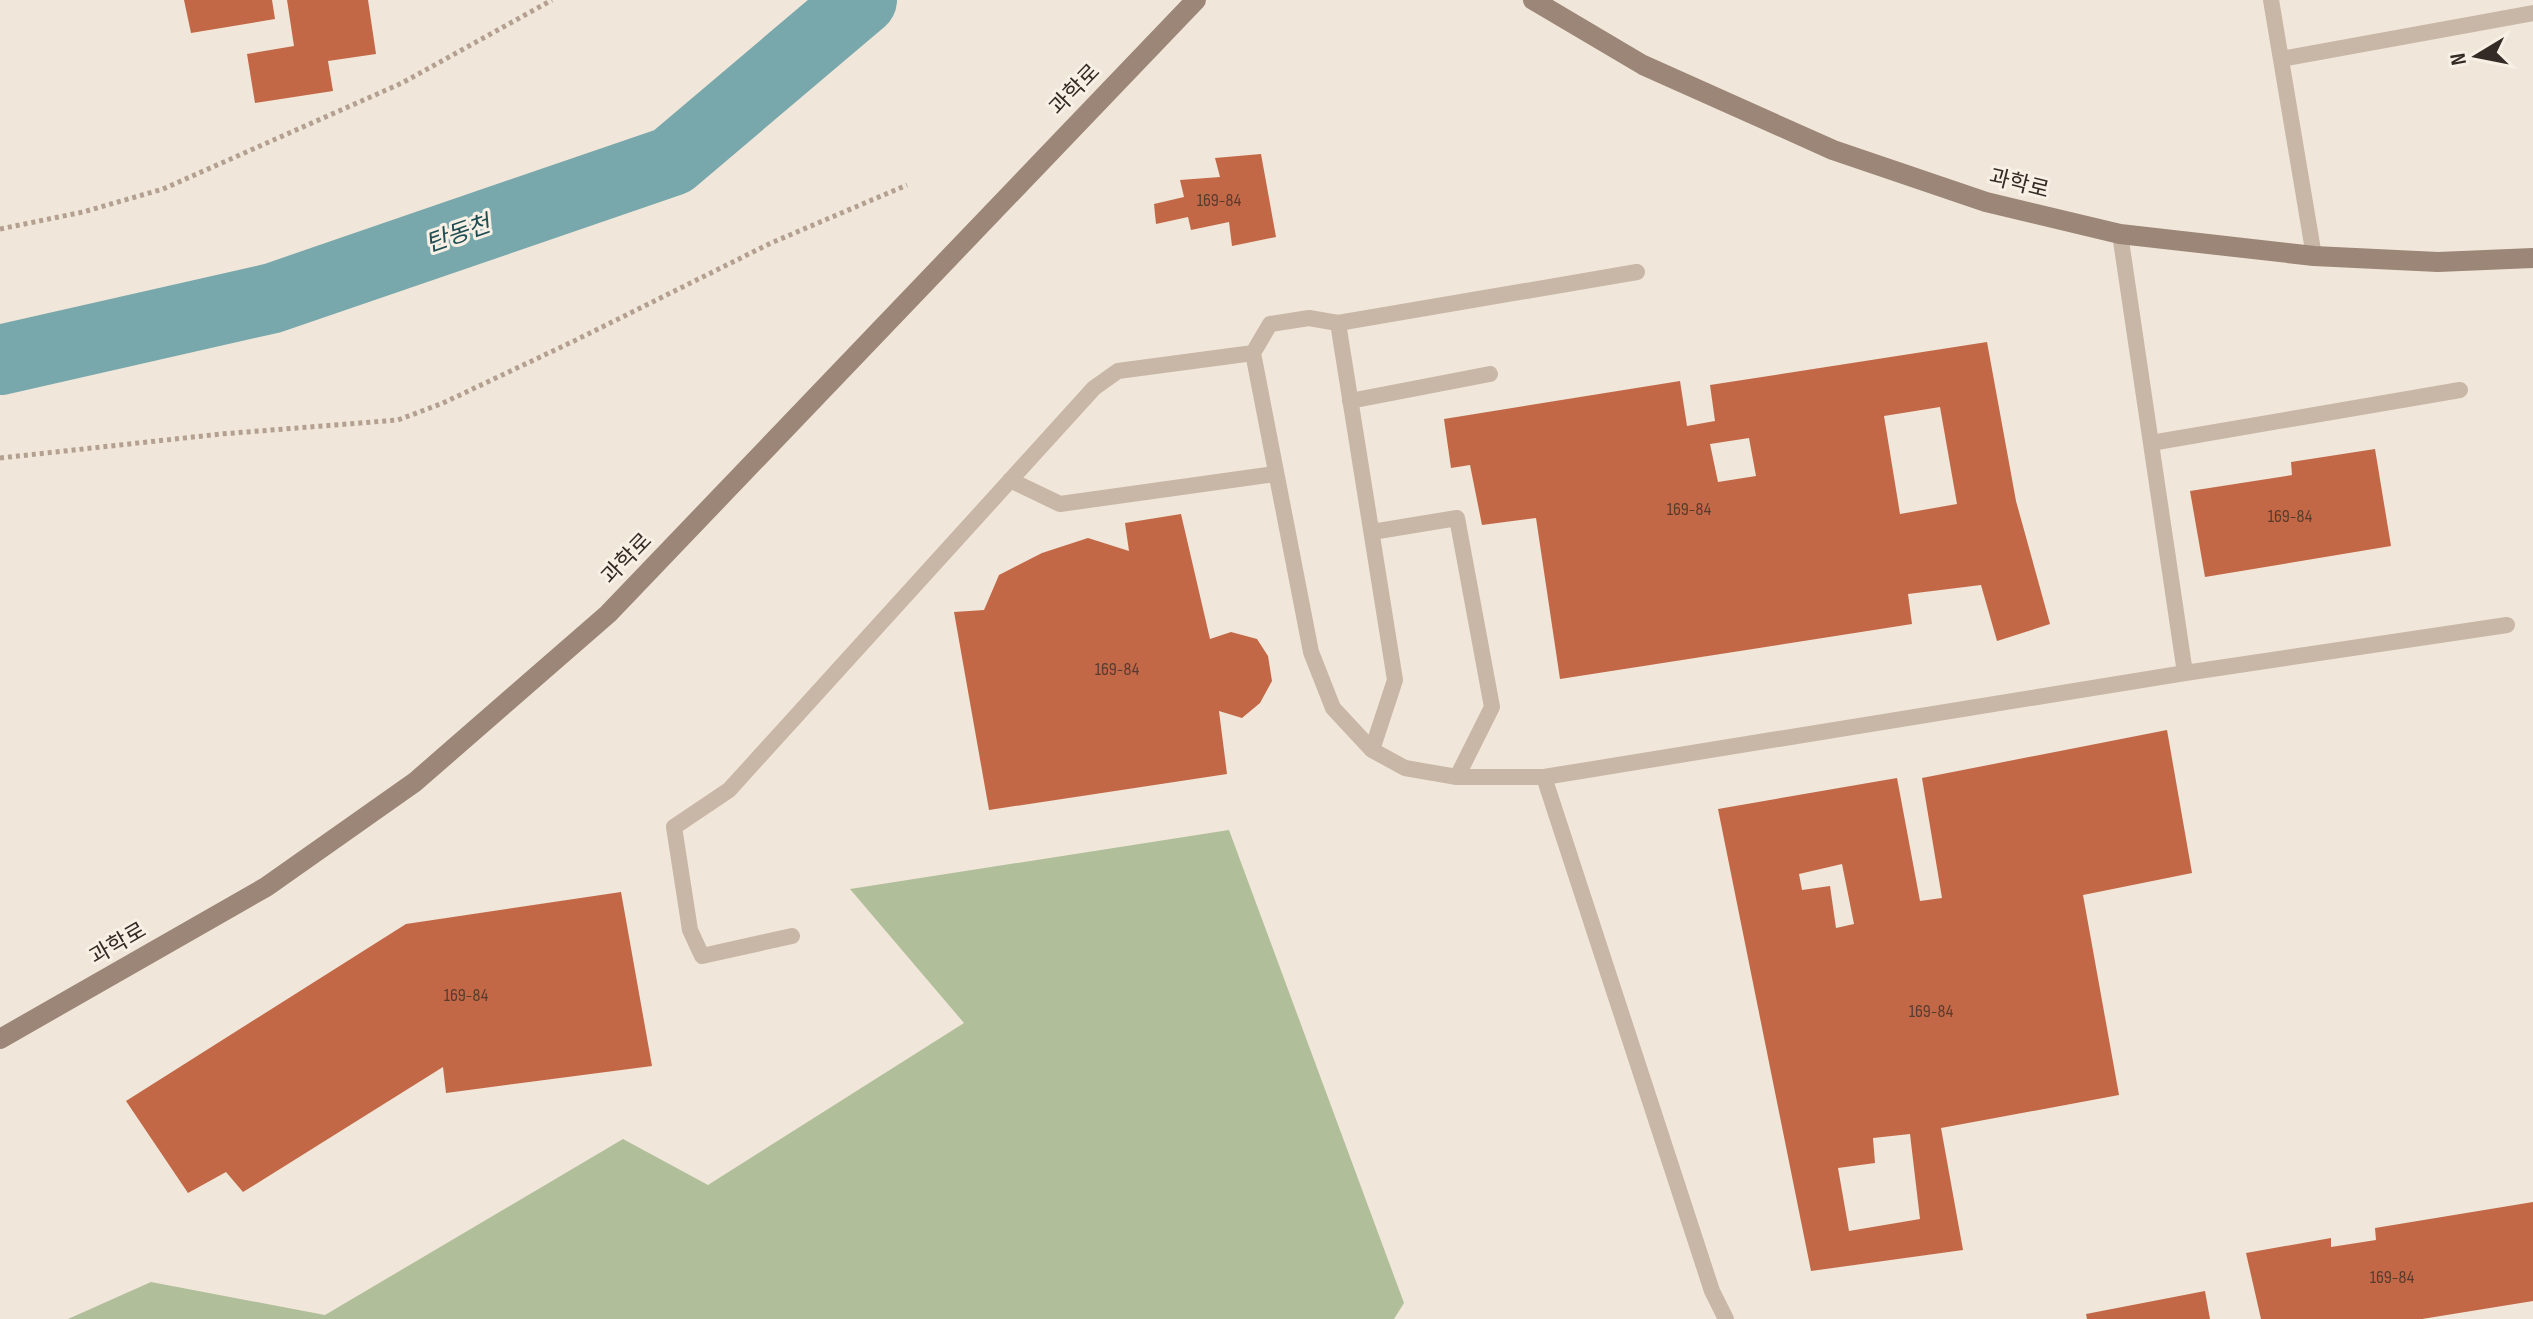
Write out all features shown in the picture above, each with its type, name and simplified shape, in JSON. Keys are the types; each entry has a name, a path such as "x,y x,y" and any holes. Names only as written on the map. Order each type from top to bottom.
{"main road":[{"name":"과학로","path":"0,1039 266,887 427,772 608,614 1196,0"},
{"name":"과학로","path":"1533,0 1643,65 1833,150 1986,202 2120,234 2314,256 2438,262 2533,258"}],"lane":[{"path":"2271,0 2314,256"},
{"path":"2281,59 2533,13"},
{"path":"2120,234 2185,673"},
{"path":"1637,272 1338,323 1309,318 1270,324 1253,353 1311,652 1333,708 1372,750 1405,768 1457,777 1544,777 2185,673 2507,625"},
{"path":"1338,323 1395,680 1372,750"},
{"path":"792,936 702,956 690,930 674,827 729,790 1094,388 1118,371 1253,353"},
{"path":"1350,401 1490,374"},
{"path":"2151,443 2460,390"},
{"path":"1010,480 1060,504 1275,474"},
{"path":"1372,532 1457,518 1492,707 1457,777"},
{"path":"1544,777 1712,1291 1726,1319"}],"path":[{"path":"0,229 83,212 163,189 402,83 552,0"},
{"path":"0,458 221,434 398,420 443,403 574,341 771,243 907,185"}],"green space":[{"path":"1229,830 1404,1303 1394,1319 68,1319 151,1282 325,1315 623,1139 708,1185 964,1023 850,889"}],"building":[{"path":"184,0 272,0 275,19 191,33"},
{"path":"287,0 368,0 376,54 328,61 333,91 255,103 247,54 294,46"},
{"path":"1261,154 1276,237 1232,246 1229,222 1191,230 1188,217 1156,224 1154,204 1184,197 1180,180 1220,177 1215,158"},
{"path":"1987,342 2016,501 2050,624 1997,641 1981,585 1908,594 1912,624 1560,679 1536,518 1482,525 1470,465 1451,468 1444,419 1680,381 1687,426 1715,421 1710,385","holes":["1940,407 1957,504 1900,514 1884,416","1749,438 1756,476 1718,482 1710,444"]},
{"path":"2375,449 2391,546 2205,577 2190,491 2292,475 2291,462"},
{"path":"1181,514 1210,639 1231,632 1257,639 1268,656 1272,681 1260,703 1242,718 1219,711 1227,774 989,810 954,612 984,610 999,575 1042,553 1088,538 1129,551 1125,523"},
{"path":"2167,730 2192,873 2083,895 2119,1095 1941,1128 1963,1250 1811,1271 1718,809 1897,778 1920,901 1942,898 1922,778","holes":["1842,864 1854,924 1836,928 1830,886 1802,890 1799,874","1910,1134 1920,1219 1849,1231 1838,1168 1875,1163 1873,1138"]},
{"path":"621,892 652,1066 446,1093 443,1067 243,1192 226,1172 188,1193 126,1101 406,924"},
{"path":"2533,1202 2533,1301 2422,1319 2261,1319 2246,1253 2331,1238 2331,1247 2376,1240 2375,1228"},
{"path":"2205,1291 2210,1319 2087,1319 2086,1314"}],"waterway":[{"name":"탄동천","path":"0,360 273,298 672,161 862,0"}]}
